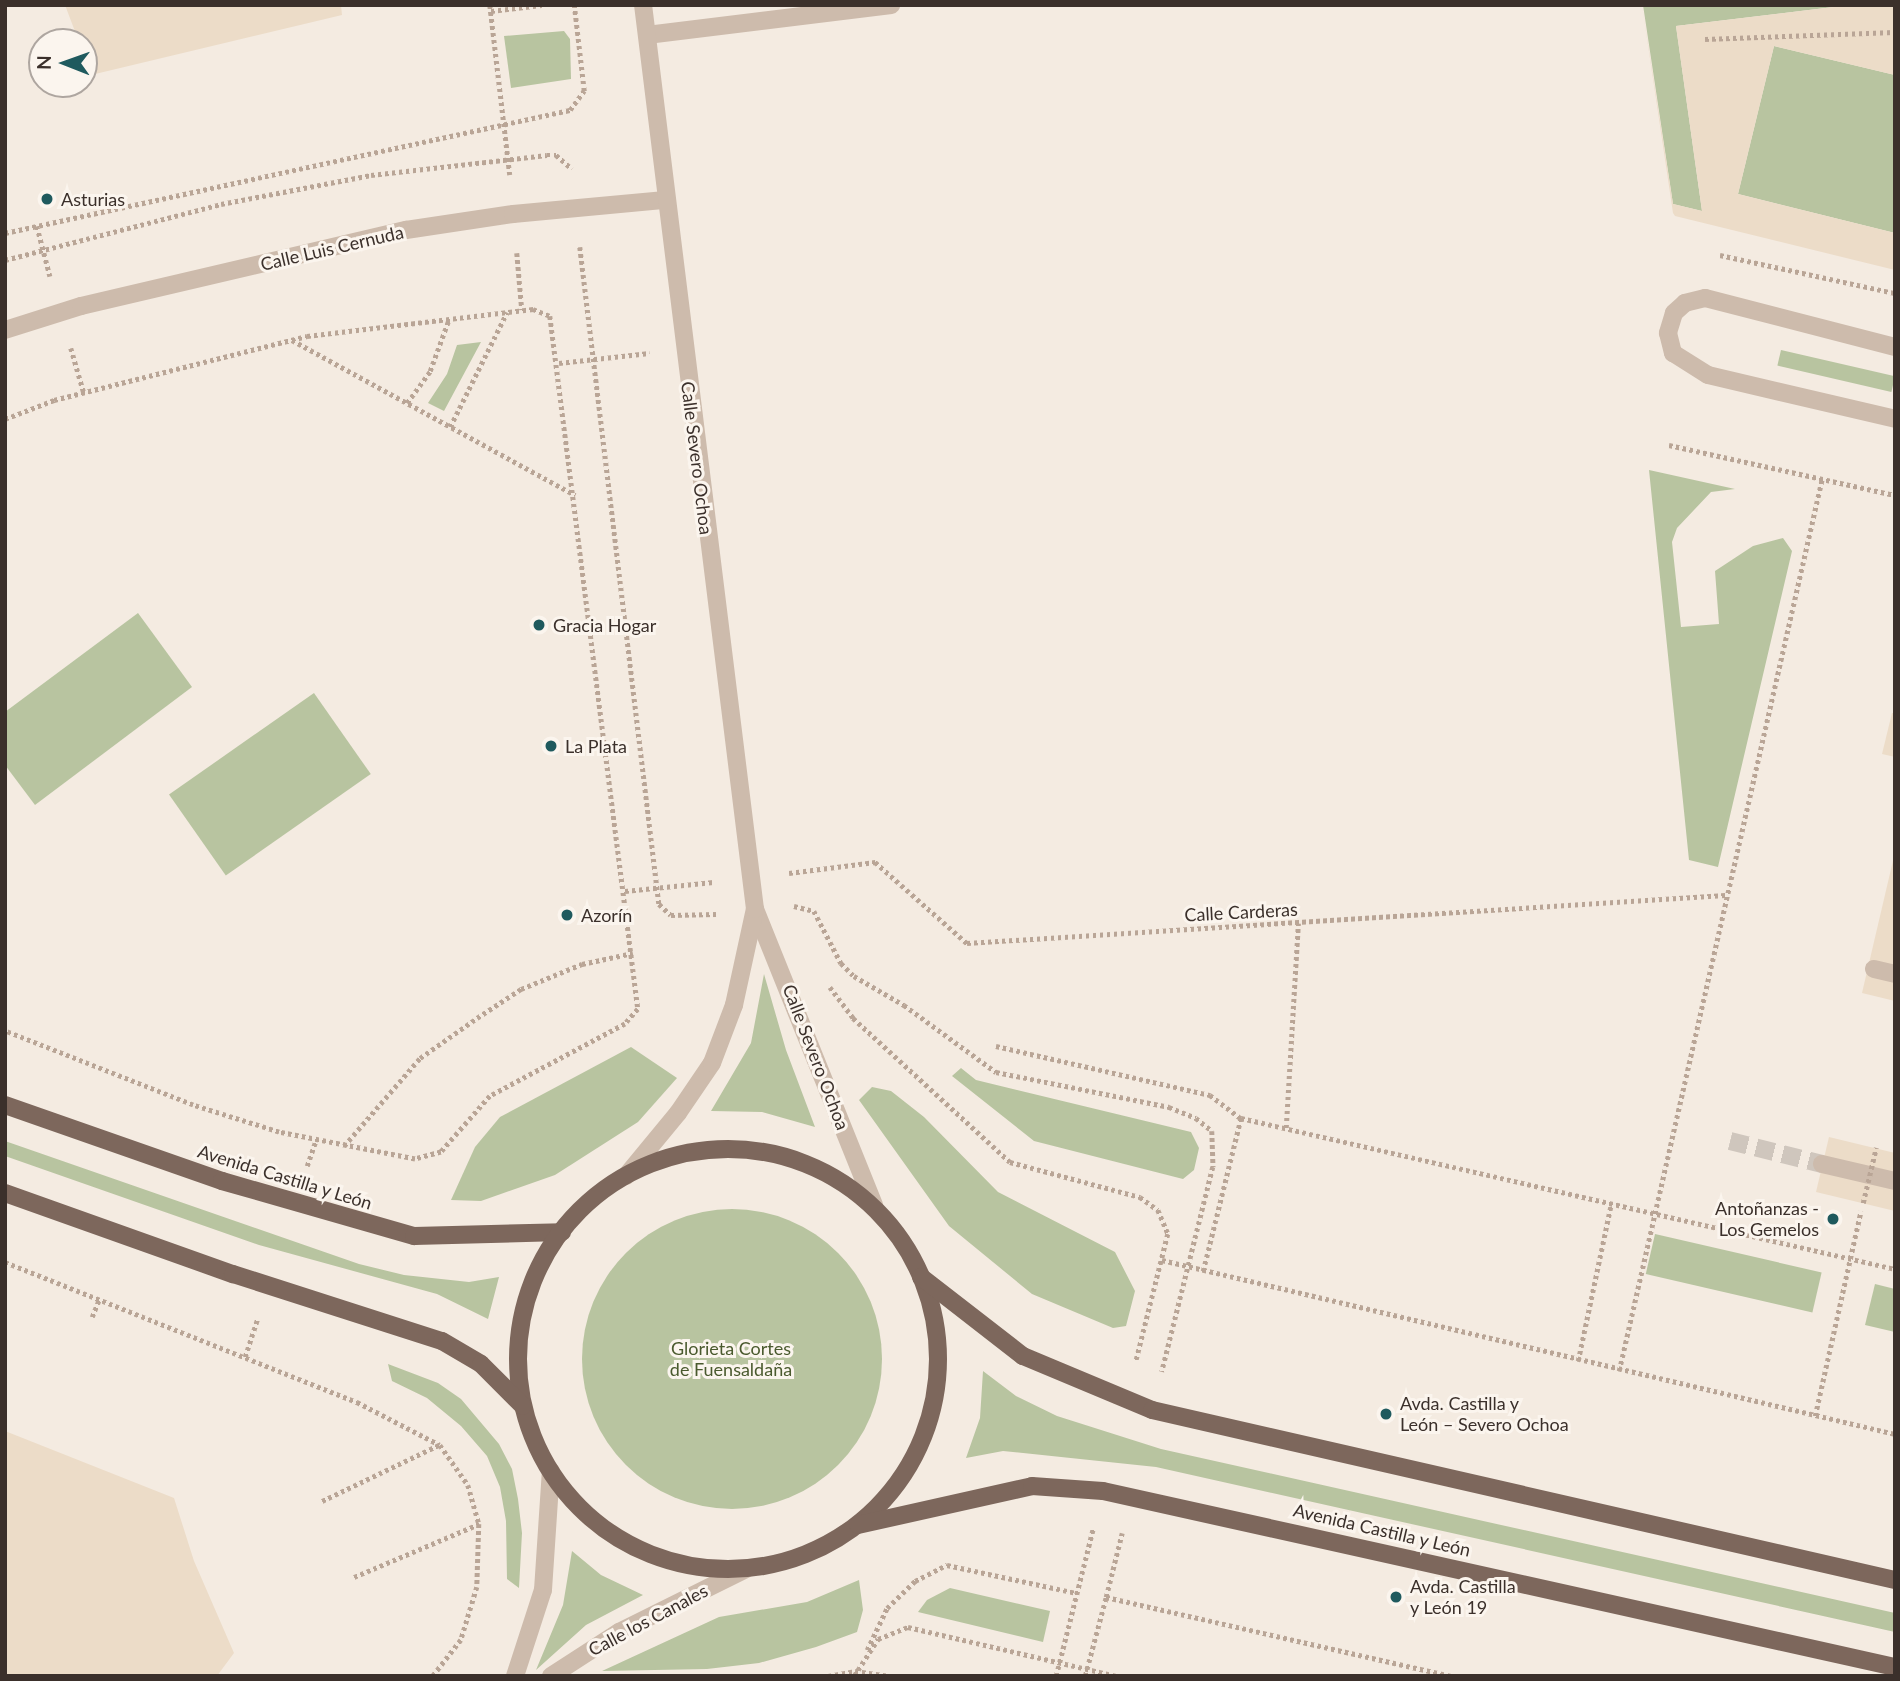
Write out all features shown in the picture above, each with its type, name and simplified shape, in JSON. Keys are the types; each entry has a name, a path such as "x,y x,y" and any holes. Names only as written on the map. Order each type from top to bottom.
{"main road":[{"name":"Avenida Castilla y León","path":"5,1105 210,1177 414,1236 562,1232"},
{"path":"921,1277 937,1343 931,1411 904,1474 858,1525 794,1559 746,1569 694,1567 635,1547 597,1524 551,1471 523,1406 519,1360 523,1315 538,1271 562,1232 591,1200 626,1176 694,1151 766,1150 812,1163 874,1205 921,1277 1023,1356 1152,1410 1895,1580"},
{"path":"5,1193 233,1274 442,1341 481,1364 523,1406"},
{"name":"Avenida Castilla y León","path":"858,1525 1032,1486 1103,1491 1895,1667"}],"street":[{"name":"Calle Severo Ochoa","path":"643,5 665,201 755,909 874,1205"},
{"path":"647,34 891,5"},
{"name":"Calle Luis Cernuda","path":"5,330 81,306 406,230 665,201"},
{"path":"1895,347 1704,298 1685,303 1674,313 1668,333 1673,353 1708,375 1895,419"},
{"name":"Calle Severo Ochoa","path":"626,1176 678,1113 712,1062 734,1005 755,909"},
{"path":"1874,969 1895,974"},
{"path":"1822,1164 1895,1181"},
{"path":"514,1676 543,1590 551,1471"},
{"name":"Calle los Canales","path":"551,1676 619,1632 746,1569"}],"path":[{"path":"506,124 490,8 542,5"},
{"path":"5,233 558,114 579,102 584,78 574,5"},
{"path":"1705,39 1895,32"},
{"path":"5,260 221,204 371,175 509,158 556,155 565,160 572,169 659,904 671,915 793,906 814,911 841,963 853,976 923,1018 977,1062 996,1072 1168,1107 1196,1118 1212,1131 1213,1167"},
{"path":"1720,256 1895,293"},
{"path":"5,419 54,400 292,340 533,309 550,316 559,363 638,1009 625,1024 491,1096 441,1152 415,1159 279,1132 193,1105 5,1031"},
{"path":"450,426 507,312"},
{"path":"407,403 430,371 449,319"},
{"path":"292,340 575,496"},
{"path":"559,363 655,352"},
{"path":"1670,445 1895,495"},
{"path":"1619,1371 1652,1213 1822,479"},
{"name":"Calle Carderas","path":"790,884 788,873 875,862 967,943 1725,895"},
{"path":"625,891 718,881"},
{"path":"792,895 795,914"},
{"path":"1286,1128 1298,923"},
{"path":"344,1146 421,1058 477,1018 521,989 582,964 632,953"},
{"path":"824,979 853,1018 1010,1162 1140,1197 1158,1210 1168,1234"},
{"path":"996,1046 1210,1095 1241,1118 1895,1269"},
{"path":"1203,1270 1241,1118"},
{"path":"1815,1416 1876,1148"},
{"path":"1578,1361 1611,1205"},
{"path":"1162,1260 1619,1371 1895,1434"},
{"path":"5,1262 367,1406 440,1445 468,1485 479,1524 477,1587 461,1640 433,1676"},
{"path":"92,1317 99,1300"},
{"path":"323,1501 440,1445"},
{"path":"354,1577 479,1524"},
{"path":"855,1673 887,1608 915,1581 947,1565 1077,1593"},
{"path":"1085,1676 1106,1597 1451,1676"},
{"path":"864,1656 878,1639 908,1627 1117,1676"},
{"path":"828,1676 855,1673 892,1676"}],"green space":[{"path":"1643,5 1850,5 1676,26 1702,211 1673,204"},
{"path":"564,31 570,39 571,79 511,88 504,36"},
{"path":"1774,46 1895,75 1895,233 1738,194"},
{"path":"481,342 444,411 428,403 447,374 457,345"},
{"path":"1781,350 1895,376 1891,392 1777,366"},
{"path":"1649,470 1735,489 1711,492 1677,528 1672,542 1681,627 1719,624 1715,571 1753,546 1783,538 1792,551 1718,867 1689,860"},
{"path":"138,613 192,687 35,805 5,765 5,712"},
{"path":"314,693 371,774 226,876 169,795"},
{"path":"764,974 786,1050 815,1127 762,1112 711,1111 751,1043"},
{"path":"631,1047 677,1078 638,1122 555,1175 481,1201 451,1200 475,1147 500,1117"},
{"path":"961,1068 976,1080 1191,1132 1199,1148 1194,1170 1183,1179 1034,1141 952,1076"},
{"path":"872,1087 891,1091 924,1117 998,1192 1115,1252 1135,1291 1126,1326 1113,1328 1032,1294 949,1226 859,1100"},
{"path":"5,1141 359,1264 404,1275 469,1282 499,1277 488,1319 437,1294 259,1245 5,1156"},
{"name":"Glorieta Cortes de Fuensaldaña","path":"732,1209 761,1212 789,1220 815,1234 838,1253 857,1276 871,1302 879,1330 882,1359 879,1388 871,1416 857,1442 838,1465 815,1484 789,1498 761,1506 732,1509 703,1506 675,1498 649,1484 626,1465 607,1442 593,1416 585,1388 582,1359 585,1330 593,1302 607,1276 626,1253 649,1234 675,1220 703,1212"},
{"path":"1655,1234 1822,1272 1812,1312 1646,1274"},
{"path":"1875,1284 1895,1289 1895,1332 1865,1325"},
{"path":"388,1364 438,1383 461,1399 499,1444 512,1469 518,1499 522,1533 519,1588 507,1579 506,1521 500,1487 487,1456 461,1426 427,1398 392,1381"},
{"path":"983,1371 1016,1396 1057,1416 1161,1449 1895,1613 1895,1632 1156,1467 1003,1451 966,1458 980,1418"},
{"path":"572,1551 601,1575 643,1595 586,1625 536,1670 563,1605"},
{"path":"859,1580 863,1610 857,1632 816,1647 759,1663 707,1669 602,1671 719,1617 807,1602"},
{"path":"950,1588 1050,1611 1043,1642 918,1612 927,1600"}],"shaded area":[{"path":"65,5 341,5 342,15 98,73 98,28 74,28"},
{"path":"1642,5 1673,204 1702,211 1676,26 1850,5 1895,5 1895,75 1774,46 1738,194 1895,233 1895,270 1675,216 1673,213"},
{"path":"1892,713 1895,713 1895,757 1882,754"},
{"path":"1895,852 1895,1001 1862,993"},
{"path":"1829,1137 1895,1153 1895,1211 1816,1192"},
{"path":"5,1431 174,1498 194,1561 234,1653 217,1676 5,1676"}],"tunnel":[{"path":"1730,1141 1822,1164"}],"place":[{"name":"Asturias","path":"47,199"},
{"name":"Gracia Hogar","path":"539,625"},
{"name":"La Plata","path":"551,746"},
{"name":"Azorín","path":"567,915"},
{"name":"Antoñanzas - Los Gemelos","path":"1833,1219"},
{"name":"Avda. Castilla y León – Severo Ochoa","path":"1386,1414"},
{"name":"Avda. Castilla y León 19","path":"1396,1597"}]}
